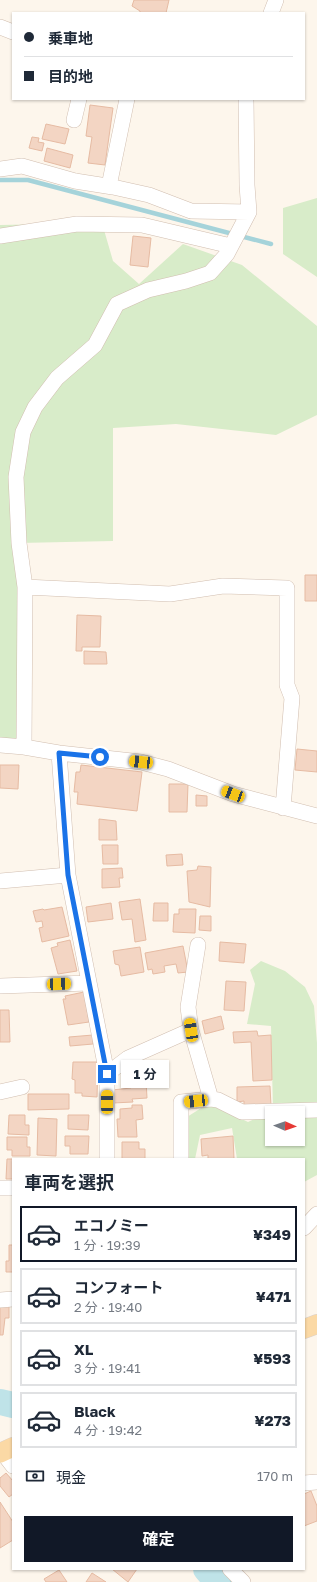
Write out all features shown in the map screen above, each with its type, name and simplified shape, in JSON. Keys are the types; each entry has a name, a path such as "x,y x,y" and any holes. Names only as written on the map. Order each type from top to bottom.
{"main road":[{"path":"305,1329 317,1324"}],"street":[{"path":"272,12 276,0"},
{"path":"0,27 12,32"},
{"path":"74,120 79,100"},
{"path":"109,186 127,100"},
{"path":"24,747 25,587 19,543 16,477 23,432 35,407 57,378 95,345 117,304 148,290 186,281 210,273 227,254 250,212 247,185 246,100"},
{"path":"0,169 22,166 75,182 109,186 149,195 191,211 250,212"},
{"path":"0,236 77,224 142,225 231,246"},
{"path":"25,587 170,594 223,586 287,588 287,685 292,698 283,808"},
{"path":"0,745 141,762 168,769 233,794 317,816"},
{"path":"59,753 68,875 107,1074 107,1158"},
{"path":"0,881 68,875"},
{"path":"198,945 188,1007 191,1030 211,1099"},
{"path":"0,986 89,982"},
{"path":"107,1074 128,1058 191,1030"},
{"path":"0,1092 22,1087"},
{"path":"181,1158 181,1102 211,1099 218,1100 242,1112 317,1110"},
{"path":"0,1188 12,1188"},
{"path":"305,1227 317,1214"},
{"path":"0,1300 12,1299"},
{"path":"305,1483 317,1482"},
{"path":"231,1570 243,1582"}],"green space":[{"path":"317,198 317,277 283,254 283,208"},
{"path":"102,223 113,261 139,284 183,244 242,265 317,326 317,415 276,435 176,424 113,428 113,541 19,543 24,747 0,748 0,225"},
{"path":"261,961 285,971 305,987 314,1006 317,1043 317,1175 305,1181 305,1158 237,1158 232,1128 200,1135 195,1158 182,1158 187,1117 209,1103 248,1122 265,1114 265,1146 305,1146 305,1106 273,1106 271,1026 247,1024 255,984 250,970"}],"building":[{"path":"134,0 169,0 166,12 140,12 132,6"},
{"path":"90,105 113,108 105,165 88,163 92,137 86,136"},
{"path":"46,124 69,129 65,144 42,139"},
{"path":"32,137 39,138 38,142 44,143 42,151 29,148"},
{"path":"47,148 73,155 70,168 44,161"},
{"path":"133,236 151,238 148,267 130,265"},
{"path":"305,575 317,575 317,601 305,601"},
{"path":"77,615 101,616 100,647 82,647 82,651 76,651"},
{"path":"84,651 106,652 107,664 84,664"},
{"path":"297,749 317,751 317,772 295,770"},
{"path":"0,765 19,765 18,789 0,788"},
{"path":"81,765 142,772 137,811 77,804 78,792 74,792 76,772 80,772"},
{"path":"169,784 188,784 187,812 169,812"},
{"path":"196,795 207,796 207,806 196,806"},
{"path":"99,819 116,821 117,840 99,840"},
{"path":"102,845 118,845 118,864 103,864"},
{"path":"182,854 183,865 167,866 166,855"},
{"path":"198,866 211,867 210,907 189,902 187,871 197,870"},
{"path":"122,868 123,878 119,878 120,887 102,888 102,869"},
{"path":"140,899 146,940 135,942 132,919 122,920 119,902"},
{"path":"111,903 113,919 88,922 86,907"},
{"path":"154,903 168,903 168,921 153,921"},
{"path":"62,907 69,936 42,942 39,928 43,927 42,921 36,922 33,911"},
{"path":"179,909 196,909 195,933 173,932 174,914 179,914"},
{"path":"200,916 211,916 211,931 199,930"},
{"path":"70,940 77,971 58,974 51,948 58,946 57,943"},
{"path":"220,942 246,944 244,963 219,961"},
{"path":"183,946 188,972 178,973 176,964 164,966 165,972 153,974 152,969 148,970 145,953"},
{"path":"140,947 144,972 121,976 119,965 115,964 113,951"},
{"path":"226,981 246,982 244,1011 224,1010"},
{"path":"84,992 89,1022 68,1025 63,999 66,999 65,996"},
{"path":"0,1010 9,1010 10,1042 0,1042"},
{"path":"221,1016 224,1029 205,1034 202,1021"},
{"path":"257,1031 258,1036 271,1035 272,1080 253,1081 251,1042 234,1043 233,1032"},
{"path":"93,1035 93,1044 70,1046 69,1037"},
{"path":"73,1062 98,1062 97,1097 82,1096 82,1093 75,1093 75,1080 72,1079"},
{"path":"145,1063 147,1098 132,1099 133,1102 113,1103 112,1090 131,1088 129,1064"},
{"path":"162,1065 163,1085 151,1085 150,1066"},
{"path":"270,1086 271,1106 244,1107 244,1101 237,1102 237,1087"},
{"path":"28,1094 69,1094 69,1109 28,1110"},
{"path":"132,1105 142,1105 143,1119 136,1120 137,1137 118,1137 117,1119 120,1119 120,1109 132,1108"},
{"path":"9,1115 25,1115 25,1125 29,1125 29,1135 8,1134"},
{"path":"68,1115 89,1115 88,1130 68,1129"},
{"path":"38,1118 57,1119 56,1156 37,1155"},
{"path":"65,1136 89,1136 88,1154 70,1154 70,1146 65,1146"},
{"path":"233,1136 234,1158 208,1158 208,1155 202,1156 201,1139"},
{"path":"7,1137 27,1137 27,1147 30,1147 30,1156 12,1156 12,1150 7,1150"},
{"path":"122,1142 139,1142 139,1149 145,1149 145,1158 122,1158"},
{"path":"7,1159 12,1159 12,1179 6,1179"},
{"path":"9,1245 12,1245 12,1272 6,1272 6,1261 9,1261"},
{"path":"0,1306 9,1306 9,1318 5,1318 3,1335 0,1335"},
{"path":"6,1473 12,1480 12,1495 9,1497 0,1486 0,1478"},
{"path":"311,1491 317,1506 317,1521 305,1526 305,1494"},
{"path":"0,1502 12,1520 12,1541 0,1548"},
{"path":"59,1570 67,1582 46,1582 44,1579"},
{"path":"113,1570 136,1570 128,1582"},
{"path":"92,1573 106,1582 86,1582"}],"waterway":[{"path":"0,180 28,180 271,244"},
{"path":"0,1402 12,1405"},
{"path":"207,1570 217,1582"},
{"path":"216,1580 229,1582"}],"route":[{"path":"100,757 59,753 68,875 107,1074"}]}
